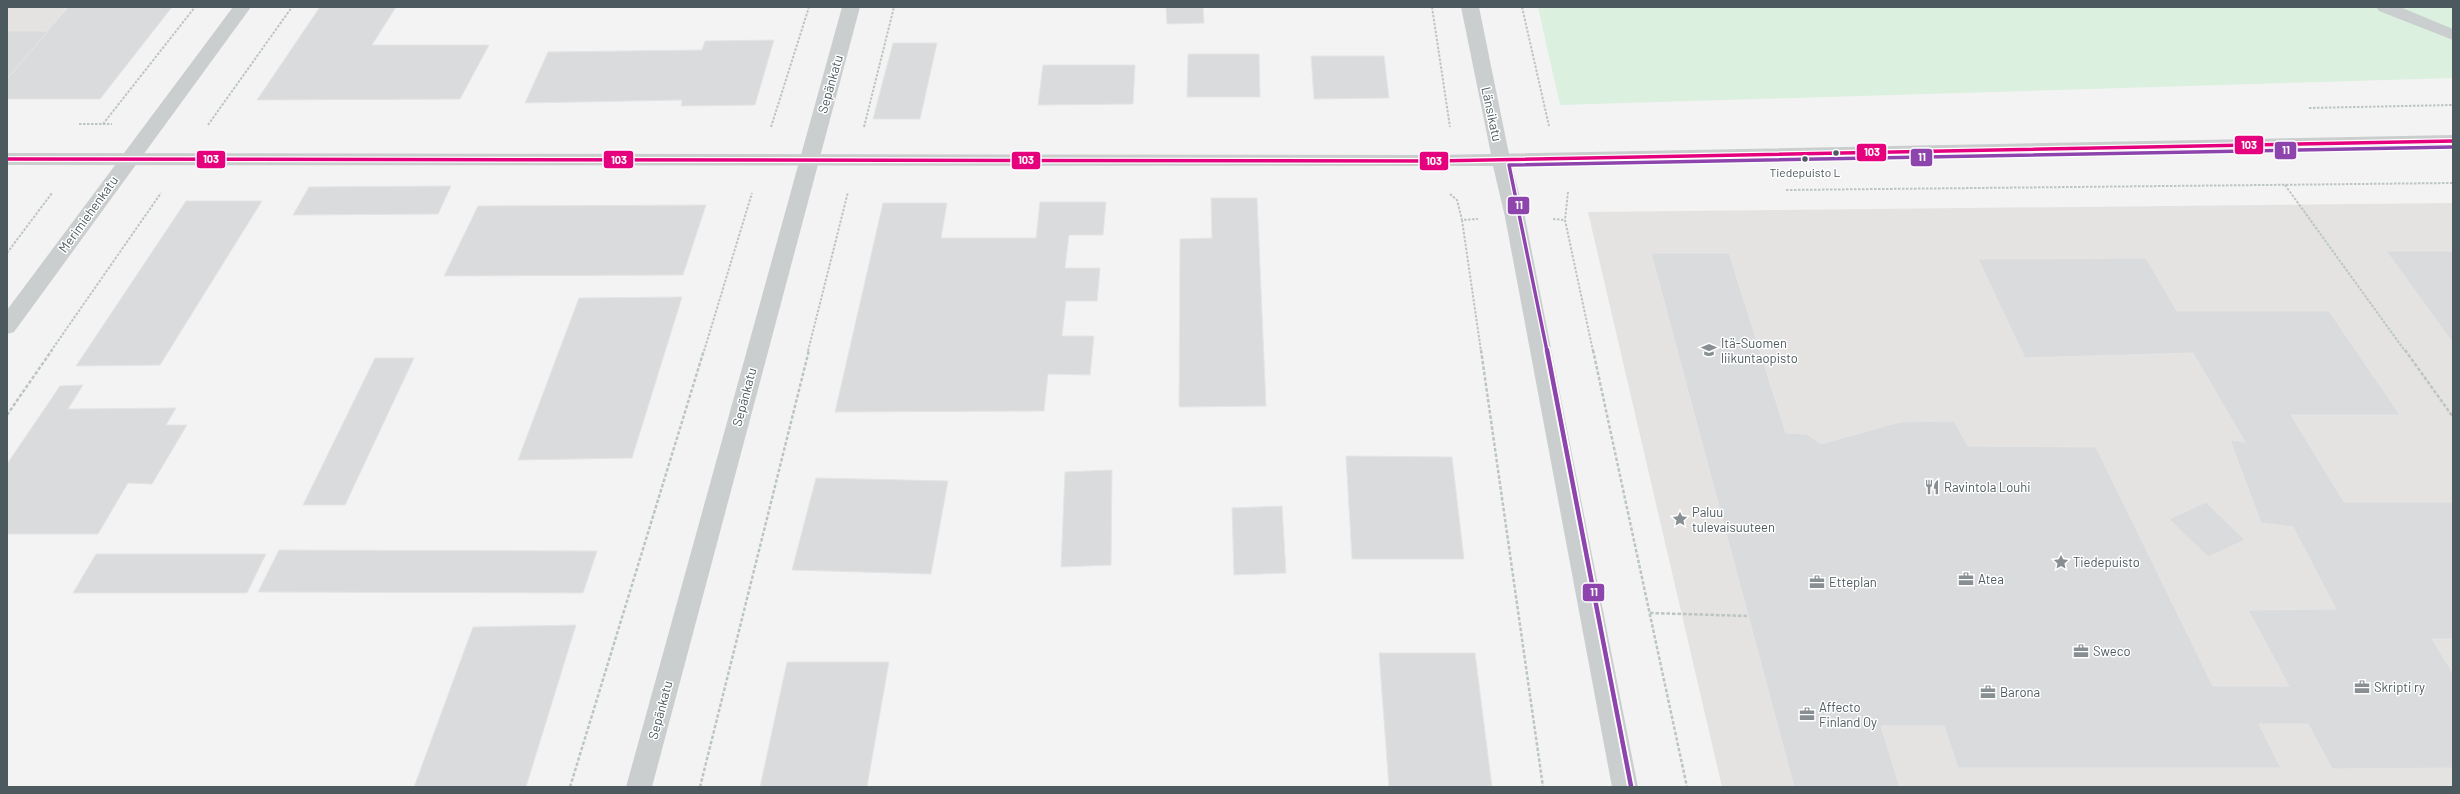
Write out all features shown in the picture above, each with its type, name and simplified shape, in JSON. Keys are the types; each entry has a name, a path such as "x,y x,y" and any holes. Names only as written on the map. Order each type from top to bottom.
{"street":[{"name":"Merimiehenkatu","path":"7,326 242,7"},
{"name":"Sepänkatu","path":"639,787 851,7"},
{"name":"Länsikatu","path":"1470,7 1501,159 1515,217 1625,787"},
{"path":"2385,7 2453,35"},
{"path":"7,159 762,161 1501,159 2453,141"}],"path":[{"path":"7,415 183,159 292,7"},
{"path":"570,787 809,7"},
{"path":"700,787 894,7"},
{"path":"1432,7 1450,130"},
{"path":"1522,7 1549,128 1560,158 1568,192 1565,220 1687,787"},
{"path":"1782,190 2453,183"},
{"path":"2285,185 2453,417"},
{"path":"1568,192 1576,192"},
{"path":"1462,220 1543,787"},
{"path":"1650,613 1748,616"}],"shaded area":[{"path":"7,7 67,7 48,31 7,31"},
{"path":"2453,203 2453,787 1722,787 1588,212"}],"green space":[{"path":"1538,7 2453,7 2453,78 1560,105"}],"building":[{"path":"68,7 172,7 100,99 7,99 7,79"},
{"path":"320,7 396,7 372,45 489,45 460,99 257,100"},
{"path":"1166,7 1203,7 1204,23 1167,24"},
{"path":"7,31 48,31 7,79"},
{"path":"774,40 755,105 681,106 682,100 525,103 548,52 702,50 705,41"},
{"path":"893,43 937,43 920,119 873,119"},
{"path":"1188,54 1259,54 1260,97 1187,97"},
{"path":"1311,56 1384,56 1389,98 1314,99"},
{"path":"1043,65 1135,65 1133,104 1038,105"},
{"path":"451,186 438,214 293,215 309,187"},
{"path":"1211,198 1257,198 1266,406 1179,407 1180,239 1212,238"},
{"path":"186,201 262,201 160,365 76,366"},
{"path":"1040,202 1106,202 1103,235 1069,235 1065,268 1100,268 1097,301 1066,301 1062,336 1094,336 1090,375 1048,374 1044,411 835,412 883,203 947,203 941,238 1036,238"},
{"path":"706,205 683,275 444,276 478,206"},
{"path":"2386,251 2453,251 2453,343"},
{"path":"1651,253 1729,253 1786,433 1807,434 1821,444 1900,422 1954,421 1968,446 2096,447 2213,686 2289,686 2248,610 2336,609 2293,527 2261,523 2230,440 2245,442 2193,353 2025,358 1978,259 2146,258 2177,311 2329,311 2400,415 2291,415 2344,502 2453,502 2453,639 2432,639 2453,673 2453,768 2332,769 2308,724 2259,724 2281,768 1958,768 1944,726 1881,726 1900,787 1794,787"},
{"path":"682,297 632,458 518,460 579,298"},
{"path":"375,358 414,358 345,505 303,505"},
{"path":"83,385 68,409 176,408 166,425 187,425 152,484 128,483 98,534 7,534 7,464 60,386"},
{"path":"1346,456 1452,457 1464,559 1352,559"},
{"path":"1112,470 1111,565 1061,567 1065,472"},
{"path":"816,478 948,481 931,574 792,570"},
{"path":"2206,502 2245,540 2208,557 2169,519"},
{"path":"1282,506 1286,573 1234,575 1232,508"},
{"path":"279,550 597,551 583,593 258,592"},
{"path":"96,554 266,554 247,593 73,593"},
{"path":"576,625 526,787 414,787 473,627"},
{"path":"1379,653 1475,653 1492,787 1389,787"},
{"path":"787,662 889,662 867,787 760,787"}],"transit line":[{"name":"103","path":"7,159 1435,161 2453,141"},
{"name":"11","path":"1631,786 1521,216 1509,165 2453,147"}],"place":[{"name":"Tiedepuisto L","path":"1805,159"},
{"name":"Itä-Suomen liikuntaopisto","path":"1709,350"},
{"name":"Ravintola Louhi","path":"1932,487"},
{"name":"Paluu tulevaisuuteen","path":"1680,519"},
{"name":"Tiedepuisto","path":"2061,562"},
{"name":"Atea","path":"1966,579"},
{"name":"Etteplan","path":"1817,582"},
{"name":"Sweco","path":"2081,651"},
{"name":"Skripti ry","path":"2362,687"},
{"name":"Barona","path":"1988,692"},
{"name":"Affecto Finland Oy","path":"1807,714"}]}
